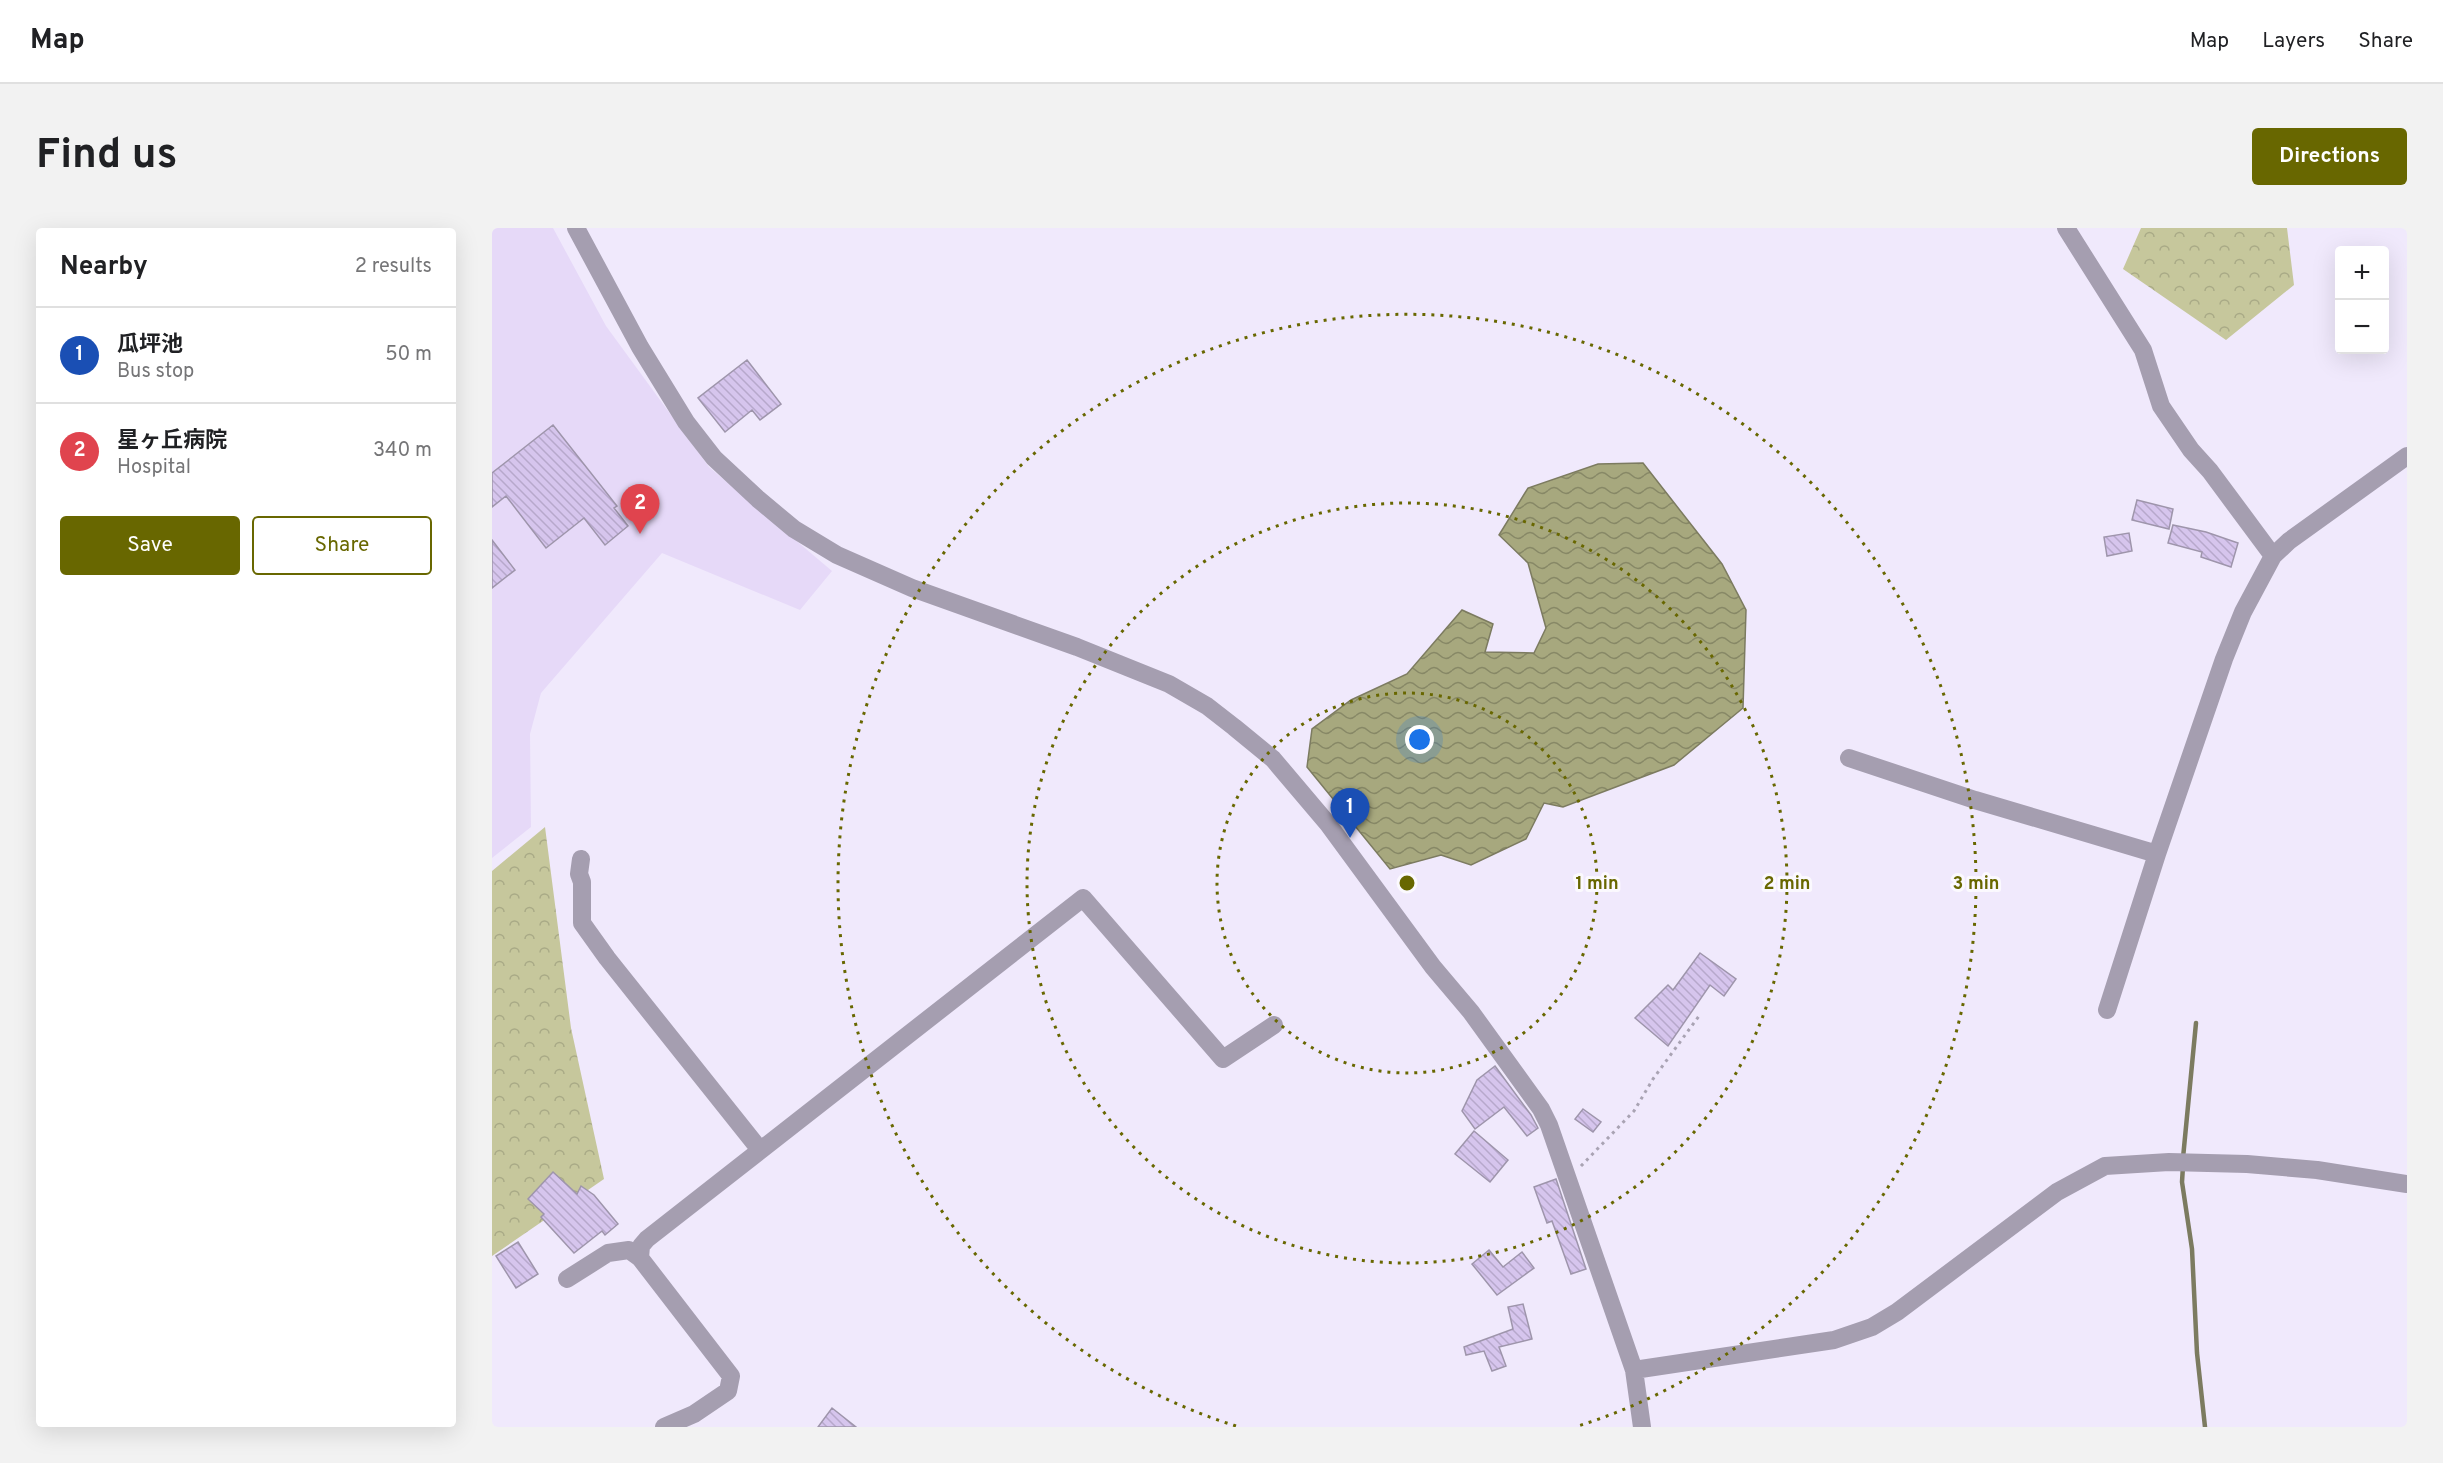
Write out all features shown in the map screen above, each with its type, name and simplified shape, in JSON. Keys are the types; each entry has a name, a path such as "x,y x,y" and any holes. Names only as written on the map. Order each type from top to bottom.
{"street":[{"path":"576,228 640,347 686,422 714,458 794,529 837,555 912,588 1033,631 1159,680 1207,706 1273,759 1328,824 1433,967 1471,1012 1550,1125 1634,1370 1642,1427"},
{"path":"2066,228 2143,350 2161,406 2191,450 2210,471 2273,556"},
{"path":"2107,1010 2157,854 2224,659 2243,612 2273,556 2407,456"},
{"path":"1850,758 1976,800 2157,854"},
{"path":"581,860 579,874 582,882 582,923 607,958 760,1150"},
{"path":"640,1258 641,1246 647,1239 1083,898 1223,1059 1274,1025"},
{"path":"1634,1370 1834,1340 1872,1327 1897,1312 2057,1192 2105,1166 2169,1162 2247,1164 2317,1170 2407,1184"},
{"path":"567,1279 615,1251 629,1250 640,1258 731,1376 728,1391 694,1414 663,1427"}],"path":[{"path":"1568,1176 1577,1170 1634,1111 1653,1079 1699,1016"}],"shaded area":[{"path":"492,228 553,228 606,326 709,467 832,571 800,610 662,553 541,693 530,734 531,827 492,858"}],"green space":[{"path":"2141,228 2287,228 2294,285 2226,340 2123,269"},
{"path":"545,827 571,1028 604,1179 492,1256 492,871"}],"water":[{"path":"1643,463 1722,564 1746,610 1743,708 1674,765 1563,807 1544,803 1526,839 1471,865 1441,855 1390,869 1307,767 1312,729 1351,700 1407,674 1462,610 1493,624 1485,652 1534,653 1546,628 1528,563 1499,535 1528,488 1598,464"}],"building":[{"path":"747,360 781,404 760,420 752,410 725,432 698,398"},
{"path":"553,425 617,506 614,508 628,526 605,545 584,518 546,548 506,496 492,507 492,473"},
{"path":"2137,500 2173,509 2169,529 2132,520"},
{"path":"2173,525 2206,532 2238,543 2231,567 2201,557 2202,552 2168,543"},
{"path":"2129,533 2132,551 2107,556 2104,537"},
{"path":"492,540 515,570 492,588"},
{"path":"1700,953 1736,979 1724,996 1710,985 1668,1046 1635,1018 1668,985 1673,990"},
{"path":"1495,1066 1538,1128 1527,1136 1504,1107 1475,1129 1462,1111 1477,1080"},
{"path":"1583,1109 1601,1122 1593,1132 1575,1119"},
{"path":"1474,1131 1508,1160 1490,1182 1455,1154"},
{"path":"553,1172 577,1194 581,1186 594,1195 618,1224 605,1235 602,1231 574,1253 541,1217 544,1214 528,1199"},
{"path":"1556,1179 1586,1269 1571,1274 1552,1221 1547,1223 1534,1187"},
{"path":"518,1242 538,1274 516,1288 496,1256"},
{"path":"1489,1250 1503,1267 1522,1252 1534,1268 1497,1295 1472,1264"},
{"path":"1523,1304 1532,1339 1499,1347 1506,1366 1492,1371 1484,1351 1466,1355 1464,1347 1513,1329 1508,1307"},
{"path":"832,1408 856,1427 818,1427"}],"waterway":[{"path":"2183,1158 2196,1023"},
{"path":"2183,1166 2182,1182 2192,1249 2197,1353 2205,1427"}],"place":[{"name":"星ヶ丘病院","path":"640,534"},
{"name":"瓜坪池","path":"1350,838"}]}
